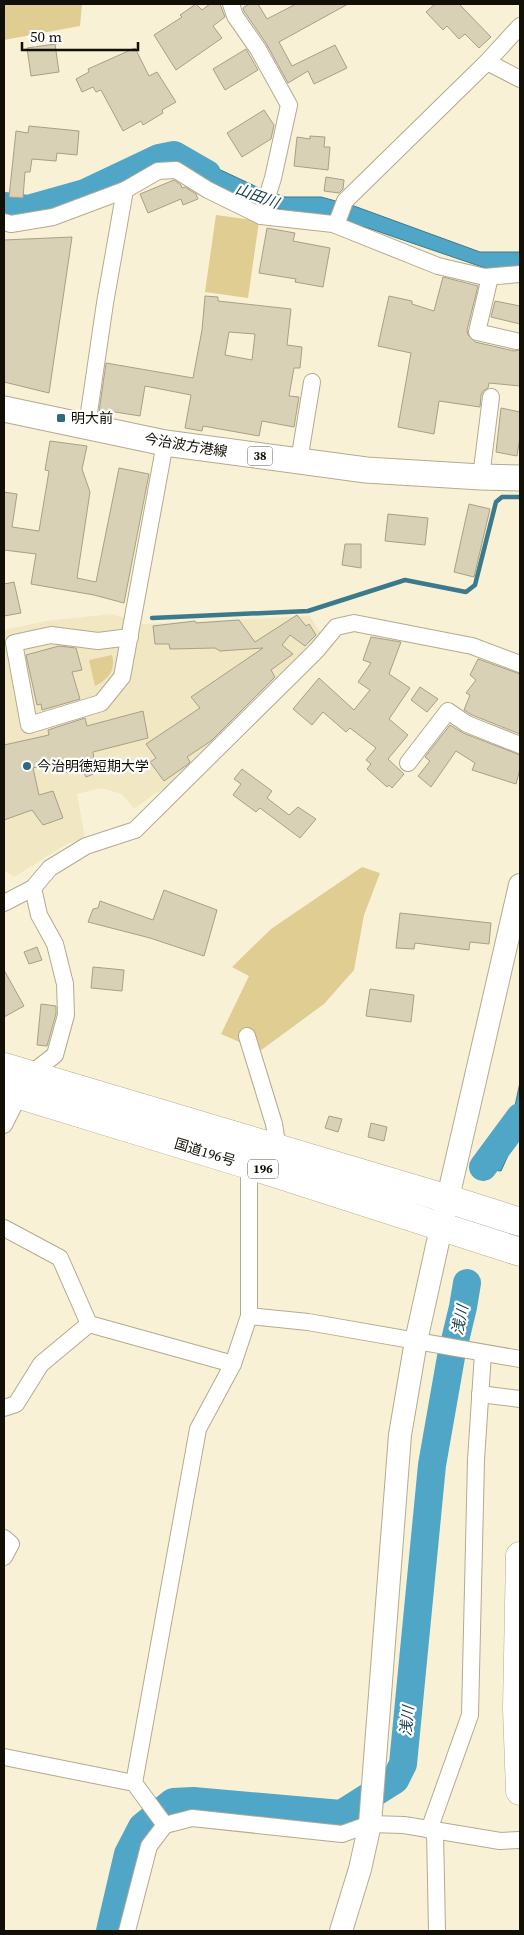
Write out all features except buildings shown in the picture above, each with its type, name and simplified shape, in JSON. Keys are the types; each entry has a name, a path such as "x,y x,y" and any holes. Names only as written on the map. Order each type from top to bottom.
{"highway":[{"name":"国道196号","path":"14,1082 278,1149 520,1222"},
{"name":"国道196号","path":"14,1082 249,1165 520,1252"},
{"path":"520,1556 517,1708 520,1791"}],"main road":[{"name":"今治波方港線","path":"4,409 165,443 366,470 520,478"}],"street":[{"path":"231,4 235,16 258,49 289,105 273,178 261,216"},
{"path":"336,225 345,201 518,31"},
{"path":"487,62 520,79"},
{"path":"4,222 11,224 53,218 125,190 158,171 176,170 208,190 261,216 336,225 438,266 490,277 520,274"},
{"path":"87,426 108,285 125,190"},
{"path":"490,277 477,332 516,341"},
{"path":"299,461 312,382"},
{"path":"481,477 492,397"},
{"path":"130,637 98,641 51,635 14,643 29,725 101,703 122,677 130,637 165,443"},
{"path":"4,903 33,888 50,868 86,846 135,830 317,650 336,626 354,623 462,644 482,649 520,664"},
{"path":"408,763 448,711 467,724 520,745"},
{"path":"341,1931 360,1868 370,1824 400,1435 416,1341 520,885"},
{"path":"4,1126 14,1082 55,1055 66,1014 65,984 55,944 39,916 33,888"},
{"path":"247,1036 274,1124 278,1149"},
{"path":"134,1783 198,1429 233,1364 248,1316 249,1165"},
{"path":"4,1228 60,1258 89,1324"},
{"path":"248,1316 308,1322 520,1359"},
{"path":"89,1324 233,1364"},
{"path":"4,1408 16,1404 41,1364 89,1324"},
{"path":"437,1931 432,1831 470,1715 476,1460 483,1353"},
{"path":"480,1394 520,1399"},
{"path":"4,1538 11,1544 4,1557"},
{"path":"4,1757 134,1783 165,1825"},
{"path":"127,1931 149,1846 165,1825 192,1818 342,1834 370,1824 404,1825 500,1841 520,1840"}],"shaded area":[{"path":"4,4 82,4 80,26 4,40"},
{"path":"216,215 259,221 248,298 205,292"},
{"path":"112,614 144,624 310,616 323,637 170,786 156,793 134,809 122,794 101,788 77,794 85,838 67,844 14,877 4,870 4,630 46,621"},
{"path":"112,655 113,666 110,674 95,686 89,660"},
{"path":"362,867 380,873 364,915 354,970 324,1004 260,1051 221,1034 249,976 232,967 271,929"}],"water":[{"path":"178,150 259,188 285,197 321,197 354,206 480,252 520,252 520,268 488,269 368,228 274,208 241,198 171,161"},
{"path":"520,1082 520,1129 501,1171 492,1170 494,1141 515,1106"}],"waterway":[{"name":"山田川","path":"4,206 28,209 85,193 159,158 174,155 207,174"},
{"path":"152,618 308,611 405,580 466,592 475,585 496,502 502,497 520,497"},
{"name":"浅川","path":"483,1167 520,1117"},
{"name":"浅川","path":"110,1931 128,1854 142,1827 173,1802 193,1801 341,1814 395,1780 403,1764 432,1465 451,1357 467,1283"}],"place":[{"name":"明大前","path":"61,418"},
{"name":"今治明徳短期大学","path":"27,766"}]}
